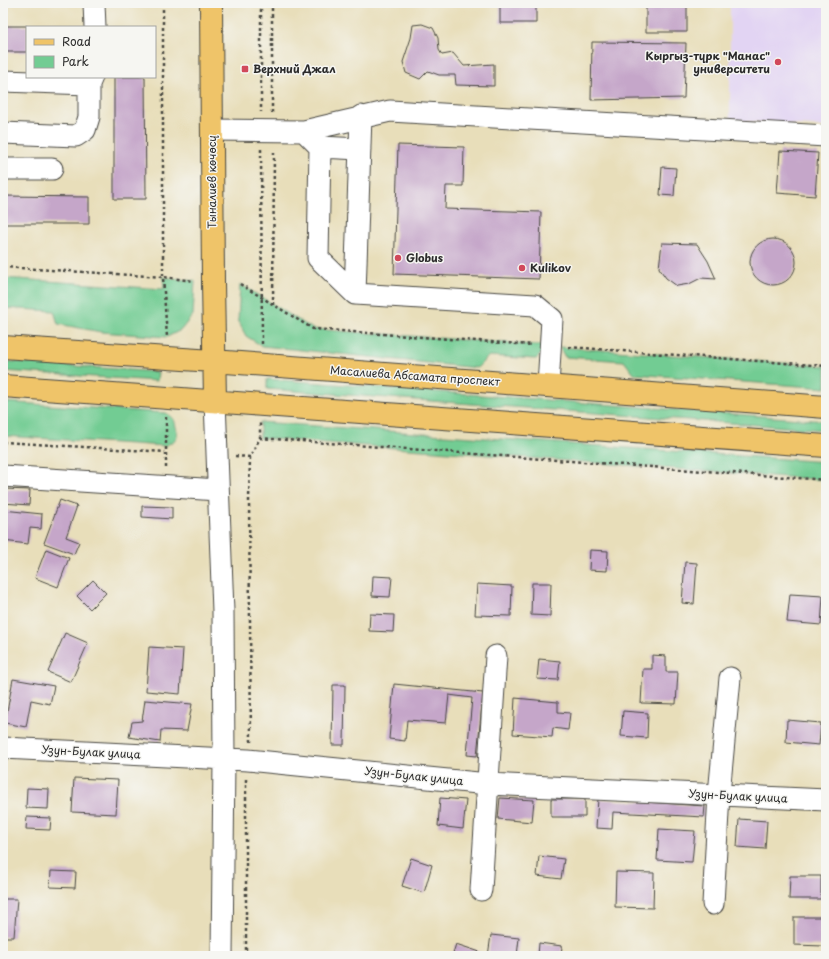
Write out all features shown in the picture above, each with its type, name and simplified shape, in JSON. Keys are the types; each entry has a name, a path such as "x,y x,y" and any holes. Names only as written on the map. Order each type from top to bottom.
{"main road":[{"name":"Тыналиев көчөсү","path":"211,3 215,401"},
{"name":"Масалиева Абсамата проспект","path":"3,347 214,361 826,407"},
{"path":"3,386 826,446"}],"street":[{"path":"94,3 95,26"},
{"path":"3,81 90,80 89,117 85,130 76,136 3,133"},
{"path":"212,130 268,132 304,131 361,116 390,111 826,136"},
{"path":"355,294 361,116"},
{"path":"304,131 320,147 360,149"},
{"path":"320,147 318,258 355,294 535,305 552,319 548,386"},
{"path":"3,169 52,169"},
{"path":"215,401 223,611 224,760 222,956"},
{"path":"3,476 218,490"},
{"path":"481,890 496,656"},
{"path":"713,904 719,794 730,678"},
{"name":"Узун-Булак улица","path":"3,748 248,760 488,784 826,800"}],"path":[{"path":"163,3 163,277 168,337"},
{"path":"261,3 268,132 273,305"},
{"path":"262,346 261,298 268,132 271,104 272,3"},
{"path":"3,267 163,277 195,281"},
{"path":"240,284 261,298"},
{"path":"3,442 165,452 166,413"},
{"path":"246,956 246,776 251,743 250,457 260,438 260,422"},
{"path":"260,438 826,480"},
{"path":"235,456 250,457"}],"shaded area":[{"name":"Кыргыз-түрк \"Манас\" университети","path":"730,3 826,3 826,127 730,120"}],"green space":[{"path":"163,277 195,281 193,315 181,330 167,337 101,332 58,324 54,311 3,308 3,278 164,289"},
{"path":"240,284 313,329 550,346 536,359 489,356 477,368 262,346 246,336 238,321"},
{"path":"559,347 826,366 826,388 634,374 624,361 565,357"},
{"path":"3,361 158,372 157,381 3,371"},
{"path":"267,379 826,421 826,430 267,389"},
{"path":"3,402 166,413 174,420 177,437 165,446 3,436"},
{"path":"260,422 826,462 826,480 260,438"}],"building":[{"path":"500,3 536,3 536,23 500,23"},
{"path":"646,3 687,3 687,32 646,32"},
{"path":"422,24 433,28 438,38 439,50 442,55 453,53 464,66 494,64 494,86 456,85 455,75 439,75 428,71 420,79 406,73 403,62 411,38 413,25"},
{"path":"3,26 26,26 26,52 3,52"},
{"path":"592,42 686,43 684,98 591,100"},
{"path":"114,78 145,78 146,199 114,199"},
{"path":"398,145 464,147 463,186 446,186 445,209 541,212 539,279 394,274"},
{"path":"780,151 818,153 815,196 777,193"},
{"path":"662,167 676,168 674,196 660,195"},
{"path":"3,196 89,197 89,224 3,224"},
{"path":"773,239 786,243 792,249 796,262 792,275 786,281 773,285 760,281 754,275 750,262 754,249 760,243"},
{"path":"662,243 697,244 708,261 716,279 701,278 689,284 677,286 666,278 659,268"},
{"path":"3,489 30,490 29,505 3,503"},
{"path":"60,500 77,506 66,537 79,542 74,554 44,543"},
{"path":"142,506 172,507 172,519 142,517"},
{"path":"3,510 42,514 41,529 30,528 28,544 3,541"},
{"path":"46,549 69,558 58,587 35,578"},
{"path":"590,550 608,551 607,571 589,570"},
{"path":"685,562 697,563 694,604 682,603"},
{"path":"373,576 392,577 390,597 372,596"},
{"path":"93,580 106,593 90,609 77,596"},
{"path":"532,583 551,583 550,616 531,615"},
{"path":"477,584 512,586 511,616 475,615"},
{"path":"790,594 823,596 821,625 787,622"},
{"path":"370,614 394,615 393,632 369,631"},
{"path":"65,633 88,643 71,682 48,672"},
{"path":"149,647 183,649 180,694 146,691"},
{"path":"652,655 666,656 666,672 678,672 676,704 641,703 643,669 652,669"},
{"path":"539,659 560,661 558,680 537,679"},
{"path":"13,679 54,686 50,704 31,700 26,727 5,723"},
{"path":"394,684 483,693 477,756 467,755 472,698 449,695 446,723 407,720 405,741 389,739"},
{"path":"333,685 345,685 344,745 332,745"},
{"path":"515,698 558,702 558,712 570,713 568,730 553,728 552,737 513,734"},
{"path":"145,700 192,704 187,731 161,730 160,742 129,737 132,722 142,721"},
{"path":"623,711 648,713 647,738 621,736"},
{"path":"787,720 821,723 819,745 786,742"},
{"path":"74,778 118,780 116,814 72,812"},
{"path":"27,788 49,789 48,809 26,808"},
{"path":"440,798 466,800 463,829 438,826"},
{"path":"500,798 534,800 532,822 498,819"},
{"path":"551,799 585,799 585,817 551,817"},
{"path":"598,799 705,806 704,817 613,812 612,829 596,828"},
{"path":"27,817 51,818 50,830 26,829"},
{"path":"739,819 767,821 765,849 737,847"},
{"path":"659,829 695,831 692,862 657,860"},
{"path":"539,856 564,859 561,879 537,876"},
{"path":"411,858 432,865 424,893 402,886"},
{"path":"51,871 76,872 75,888 50,887"},
{"path":"616,872 654,873 653,908 615,907"},
{"path":"790,876 821,876 821,899 789,899"},
{"path":"3,899 17,899 14,937 3,937"},
{"path":"794,917 825,917 824,946 794,945"},
{"path":"491,935 519,938 517,956 488,956"},
{"path":"539,943 562,946 561,956 538,956"},
{"path":"456,944 480,952 479,956 452,956"}],"place":[{"name":"Кыргыз-түрк \"Манас\" университети","path":"778,62"},
{"name":"Верхний Джал","path":"245,69"},
{"name":"Globus","path":"398,258"},
{"name":"Kulikov","path":"522,268"}]}
